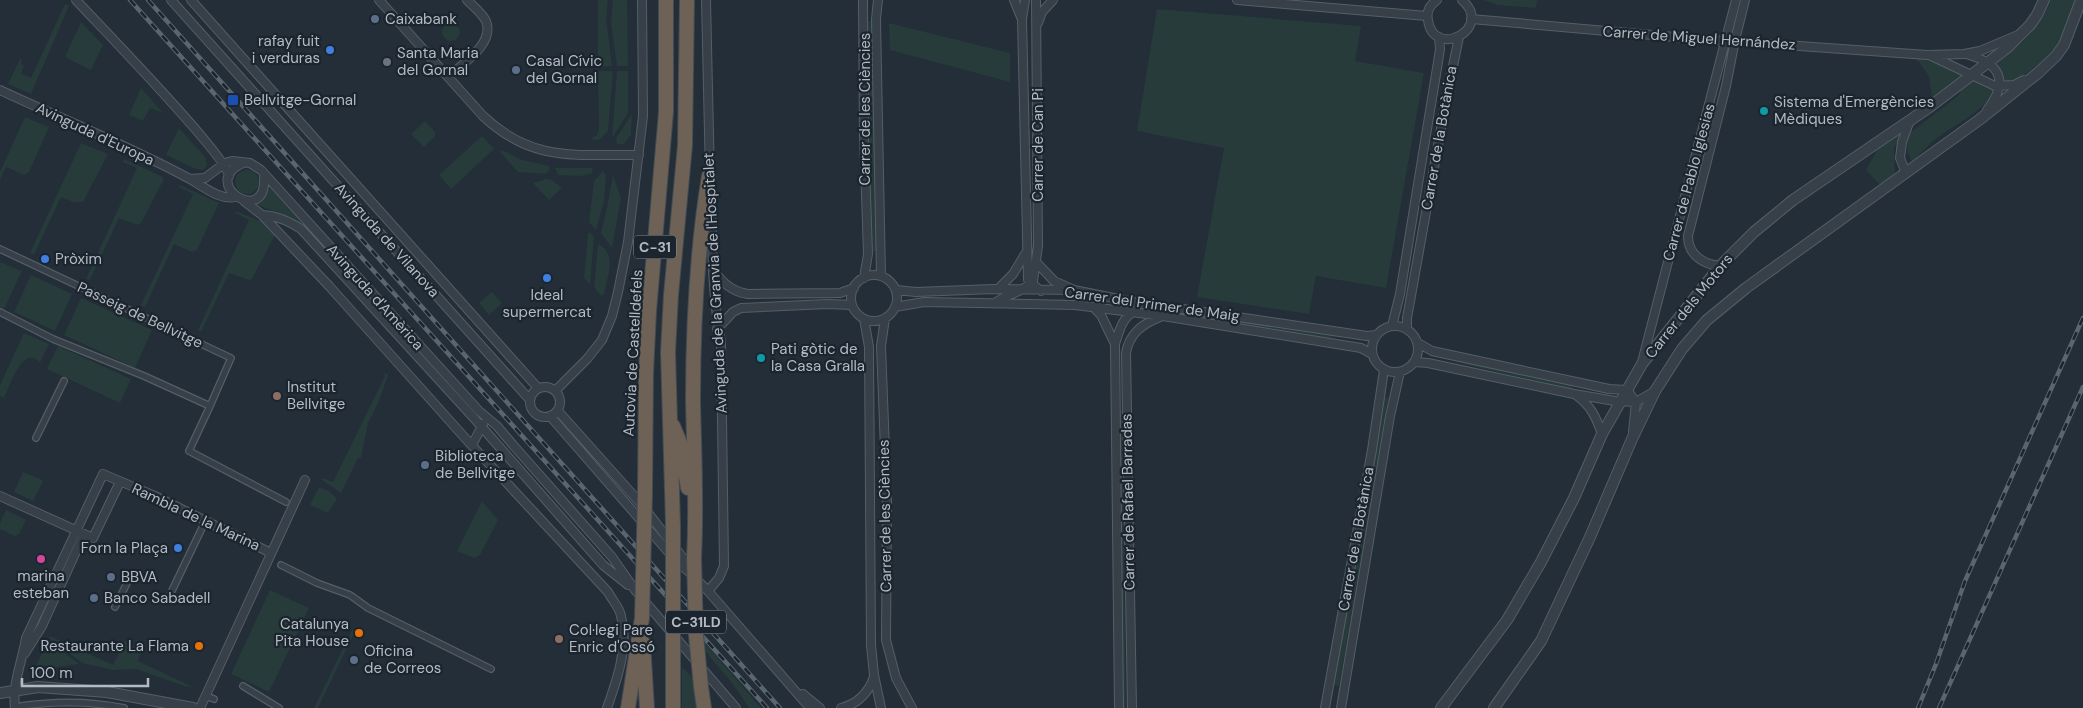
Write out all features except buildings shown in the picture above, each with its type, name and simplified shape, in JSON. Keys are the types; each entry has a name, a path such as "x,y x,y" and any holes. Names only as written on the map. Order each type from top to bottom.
{"highway":[{"name":"Autovia de Castelldefels","path":"648,708 642,618 646,374 649,311 666,112 666,0"},
{"name":"C-31","path":"673,708 673,525 668,352 671,295 685,145 687,0"},
{"path":"694,557 696,525 693,398 695,305 709,176"},
{"name":"C-31LD","path":"669,416 680,443 687,480 694,557 696,635 704,708"},
{"path":"628,708 642,618"}],"street":[{"path":"76,0 207,144 228,163 229,188 240,199 250,201 261,194 264,188 264,176"},
{"name":"Avinguda de Vilanova","path":"171,0 530,400"},
{"name":"Avinguda de Vilanova","path":"191,0 538,388"},
{"path":"379,0 483,116 500,132 527,146 553,153 639,155"},
{"path":"448,77 481,46 487,37 485,20 468,0"},
{"path":"556,390 587,359 602,340 612,316 628,242 639,155 643,89 642,0"},
{"name":"Avinguda de la Granvia de l'Hospitalet","path":"706,0 709,176 713,270 717,329 721,342 724,566 719,578 708,592"},
{"name":"Carrer de les Ciències","path":"863,0 864,135 868,254 864,278"},
{"name":"Carrer de les Ciències","path":"878,0 876,19 881,276"},
{"name":"Carrer de Can Pi","path":"1014,0 1022,19"},
{"name":"Carrer de Can Pi","path":"1025,0 1022,19 1027,252 1028,280 1031,283"},
{"name":"Carrer de Can Pi","path":"1031,283 1033,281 1038,246 1036,0"},
{"name":"Carrer de Can Pi","path":"1036,28 1042,12 1053,0"},
{"path":"1237,0 1292,3 1428,16"},
{"path":"1437,0 1431,6 1428,16 1429,26 1439,37 1448,40 1459,37 1467,30 1471,19 1470,9 1462,0"},
{"name":"Carrer de Pablo Iglesias","path":"1642,364 1736,0"},
{"name":"Carrer de Pablo Iglesias","path":"1720,266 1706,263 1696,256 1689,246 1688,236 1726,86 1734,40 1745,0"},
{"name":"Carrer dels Motors","path":"1441,708 1506,620 1531,579 1570,506 1602,434 1642,364 1720,266 1754,232 1792,200 1898,126 1910,120 1988,62 2024,32 2038,15 2044,0"},
{"name":"Carrer dels Motors","path":"1494,708 1541,641 1655,391 1682,349 1707,320 1746,288 1979,120 2038,73 2064,46 2081,0"},
{"name":"Carrer de Miguel Hernández","path":"1471,19 1927,55 1964,54 1980,51 2024,32"},
{"name":"Carrer de la Botànica","path":"1392,326 1400,294 1440,49 1439,37"},
{"name":"Carrer de la Botànica","path":"1407,328 1407,318 1459,37"},
{"path":"227,62 233,61 236,57 236,51"},
{"name":"Carrer de Miguel Hernández","path":"1964,54 1988,62"},
{"name":"Carrer de Miguel Hernández","path":"1927,55 1999,87"},
{"path":"1979,120 1993,102 1999,87 1996,72 1988,62"},
{"path":"1999,87 2016,85 2038,73"},
{"path":"244,80 250,74 258,76"},
{"name":"Avinguda d'Europa","path":"0,90 190,179 223,197 240,199"},
{"path":"1906,173 1900,158 1902,142 1910,120"},
{"path":"207,144 215,161 213,174"},
{"path":"190,179 205,178 228,163 244,163"},
{"path":"229,176 234,168 244,163"},
{"name":"Avinguda d'Amèrica","path":"244,163 256,166 486,418 502,431 612,557 635,590 735,707"},
{"name":"Avinguda d'Amèrica","path":"240,199 262,215 608,592 621,616 623,646 615,685 607,708"},
{"name":"Avinguda d'Amèrica","path":"262,215 273,215 301,229 482,427 603,565 635,590"},
{"name":"Passeig de Bellvitge","path":"0,249 231,358 189,451 286,502"},
{"path":"998,290 1014,274 1027,252"},
{"path":"1036,262 1054,281 1074,290"},
{"path":"713,270 733,289 748,294 840,293 854,288 864,278 881,276 891,282 896,290 897,300 895,307 885,318 878,321 864,319 858,315 852,306 851,300 854,288"},
{"path":"994,304 1003,296 1015,295 1024,290 1031,283 1039,290 1062,296 1070,304"},
{"name":"Carrer del Primer de Maig","path":"896,290 916,292 1074,290 1166,312 1361,348 1372,354"},
{"name":"Carrer del Primer de Maig","path":"895,307 924,302 1070,304 1132,312 1185,310 1351,334 1376,335"},
{"path":"717,329 733,312 741,308 827,304 852,306"},
{"name":"Carrer de Rafael Barradas","path":"1094,307 1116,344"},
{"path":"0,312 53,339 210,406"},
{"name":"Carrer de Rafael Barradas","path":"1119,708 1116,344 1121,327 1132,312"},
{"name":"Carrer de Rafael Barradas","path":"1132,708 1126,354 1128,344 1136,331 1144,324 1166,312"},
{"name":"Carrer de les Ciències","path":"885,318 881,346 885,488 887,500 886,640 896,678 912,708"},
{"name":"Carrer de les Ciències","path":"864,319 870,347 871,645 874,675 881,708"},
{"path":"1392,326 1407,328 1414,335 1418,343 1418,353 1415,362 1409,368 1400,372 1384,370 1372,354 1376,335 1392,326"},
{"path":"1418,343 1432,351 1609,389 1627,390 1636,402 1632,439"},
{"path":"1415,362 1428,363 1574,394 1620,401 1636,402 1655,391"},
{"name":"Carrer de la Botànica","path":"1325,708 1372,450 1384,370"},
{"name":"Carrer de la Botànica","path":"1342,707 1390,416 1400,372"},
{"path":"36,438 64,381"},
{"path":"548,386 556,390 560,399 558,411 550,416 538,416 534,412 530,400 532,395 538,388 548,386"},
{"path":"1574,394 1594,412 1602,434"},
{"path":"558,411 642,505 683,558 687,570"},
{"path":"550,416 678,563 708,592 788,681 818,708"},
{"path":"472,445 486,418"},
{"name":"Avinguda d'Amèrica","path":"482,427 499,433 513,445"},
{"name":"Rambla de la Marina","path":"124,708 92,702 46,702 18,707 14,691 26,638 103,474 155,496 271,553"},
{"name":"Rambla de la Marina","path":"200,708 305,480"},
{"name":"Rambla de la Marina","path":"23,656 42,626 84,534 93,538 120,482"},
{"path":"0,496 84,534"},
{"path":"548,528 556,512 564,504"},
{"name":"Rambla de la Marina","path":"168,599 202,528"},
{"path":"281,565 317,583 350,595 368,608 491,669"},
{"path":"115,607 129,578"},
{"path":"841,708 862,698 869,689 874,675"},
{"path":"243,686 279,708"},
{"path":"0,693 38,687 107,692 145,704 193,708"},
{"path":"206,696 214,699"}],"green space":[{"path":"598,0 608,0 606,18 612,66 598,67"},
{"path":"613,0 627,0 628,66 617,66 611,24"},
{"path":"1484,0 1537,0 1536,8 1497,5"},
{"path":"2051,0 2075,0 2067,25 2056,47 2043,61 2027,73 2002,83 1995,64 2035,29"},
{"path":"65,4 69,6 31,94 8,84 20,59 22,60 21,64 24,66 21,73 31,78"},
{"path":"1157,9 1361,26 1355,61 1424,73 1386,288 1316,276 1309,314 1197,297 1224,148 1137,131"},
{"path":"868,21 872,21 876,251 871,252"},
{"path":"81,22 103,45 91,70 65,57"},
{"path":"451,23 457,26 460,32 457,38 451,41 445,38 442,32 445,26"},
{"path":"889,23 1010,53 1010,82 890,50"},
{"path":"1916,58 1939,63 1963,76 1932,98 1929,76"},
{"path":"598,71 613,71 608,131 599,140 590,139 597,135 599,129"},
{"path":"617,71 628,71 628,113 612,138"},
{"path":"1973,80 1995,89 1990,98 1975,112 1931,143 1912,162 1907,147 1911,132 1958,96 1962,88"},
{"path":"141,88 163,113 150,108 143,121 129,115"},
{"path":"632,114 631,135 624,144 617,144 616,138"},
{"path":"25,117 49,127 29,172 24,175 6,167 0,180 0,172"},
{"path":"425,121 435,132 435,136 424,147 411,134"},
{"path":"179,128 206,158 207,165 204,170 196,169 166,155"},
{"path":"1901,133 1894,149 1895,173 1880,185 1866,170 1879,147"},
{"path":"482,136 494,149 451,189 439,175"},
{"path":"81,143 108,154 83,202 73,202 61,197 34,255 30,253"},
{"path":"502,150 522,160 549,166 549,171 545,174 518,172 500,152"},
{"path":"124,159 163,177 163,181 141,223 137,225 119,218 90,280 86,279 137,168 123,162"},
{"path":"555,168 592,168 593,170 591,174 580,176 558,175"},
{"path":"247,170 252,171 258,177 258,187 252,193 247,194 242,193 236,187 235,182 236,177 242,171"},
{"path":"603,171 606,175 604,201 596,230 589,222 594,181"},
{"path":"613,175 621,198 612,248 601,233"},
{"path":"546,179 552,180 562,188 549,200 533,183"},
{"path":"180,185 219,203 197,250 192,252 174,244 145,307 141,305 193,194 179,187"},
{"path":"270,187 309,229 307,231 296,221 283,214 255,204"},
{"path":"236,211 265,223 275,235 252,279 249,280 229,273 201,332 198,330 249,220 235,213"},
{"path":"590,232 594,237 590,285 584,278 588,234"},
{"path":"598,244 608,253 610,266 604,294 601,296 594,287"},
{"path":"0,262 22,271 4,309 0,307"},
{"path":"31,275 72,294 55,331 14,312"},
{"path":"492,292 502,303 489,315 479,303"},
{"path":"81,298 152,330 135,368 64,335"},
{"path":"1233,319 1341,336 1327,338 1223,322"},
{"path":"24,333 49,344 40,363 34,358 28,358 18,368 4,398 0,396 0,385"},
{"path":"58,346 131,379 120,403 47,369"},
{"path":"1454,362 1471,363 1573,385 1572,389"},
{"path":"384,372 388,375 379,401 368,423 361,458 358,458 341,493 322,480 323,478 333,482 385,376"},
{"path":"1384,397 1388,398 1339,686 1334,685"},
{"path":"1121,409 1124,544 1120,544 1118,437"},
{"path":"23,472 43,482 33,501 14,492"},
{"path":"319,487 329,491 337,499 328,513 310,505"},
{"path":"482,501 498,520 480,555 474,558 457,551"},
{"path":"6,510 26,520 19,534 15,536 0,529 0,523"},
{"path":"1120,547 1124,547 1126,708 1122,708"},
{"path":"270,590 309,608 269,692 231,674"},
{"path":"352,630 355,631 318,708 314,708"},
{"path":"50,636 113,665 125,641 142,650 138,661 193,687 184,686 136,669 113,670 82,663 49,638"},
{"path":"48,640 79,664 57,667 36,666"},
{"path":"704,642 761,708 749,708 732,683 704,650"},
{"path":"682,667 694,679 698,708 682,708"}],"railway":[{"path":"130,0 767,708"},
{"path":"148,0 780,708"},
{"path":"1918,708 1936,664 1965,581 2083,318"},
{"path":"1939,708 2083,387"}],"place":[{"name":"Caixabank","path":"375,19"},
{"name":"rafay fuit i verduras","path":"330,50"},
{"name":"Santa Maria del Gornal","path":"387,62"},
{"name":"Casal Cívic del Gornal","path":"516,70"},
{"name":"Bellvitge-Gornal","path":"233,100"},
{"name":"Sistema d'Emergències Mèdiques","path":"1764,111"},
{"name":"Pròxim","path":"45,259"},
{"name":"Ideal supermercat","path":"547,278"},
{"name":"Pati gòtic de la Casa Gralla","path":"761,358"},
{"name":"Institut Bellvitge","path":"277,396"},
{"name":"Biblioteca de Bellvitge","path":"425,465"},
{"name":"Forn la Plaça","path":"178,548"},
{"name":"marina esteban","path":"41,559"},
{"name":"BBVA","path":"111,577"},
{"name":"Banco Sabadell","path":"94,598"},
{"name":"Catalunya Pita House","path":"359,633"},
{"name":"Col·legi Pare Enric d'Ossó","path":"559,639"},
{"name":"Restaurante La Flama","path":"199,646"},
{"name":"Oficina de Correos","path":"354,660"}]}
